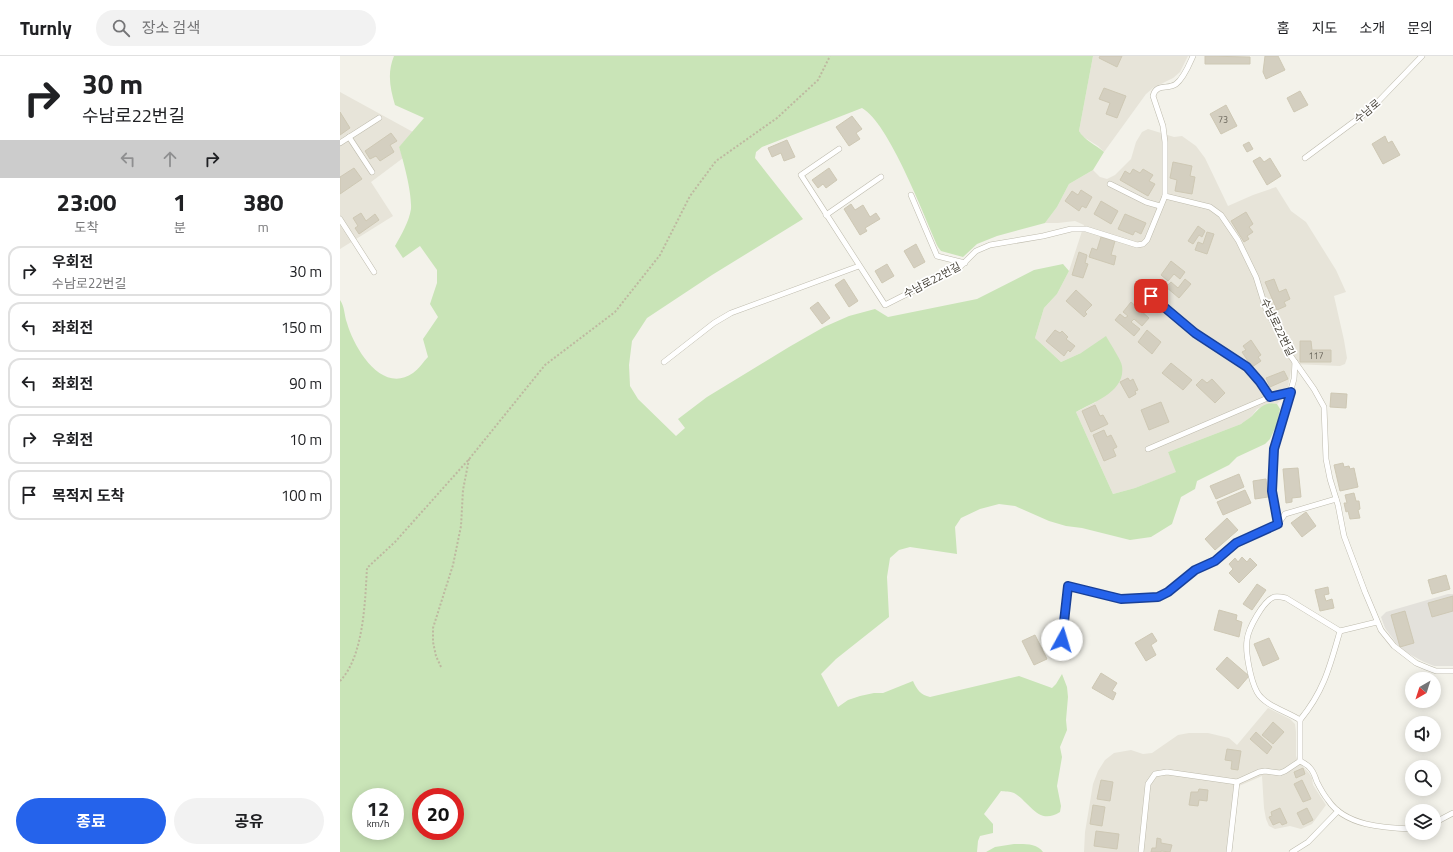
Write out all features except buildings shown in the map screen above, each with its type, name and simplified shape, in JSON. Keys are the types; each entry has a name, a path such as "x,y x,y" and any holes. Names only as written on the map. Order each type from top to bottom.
{"lane":[{"name":"수남로22번길","path":"839,149 801,175 885,305 960,267 976,252 990,245 1043,236 1071,229 1086,229 1137,245 1143,244 1147,240 1165,196 1165,142 1163,126 1153,96 1154,92 1158,88 1177,84 1193,56"},
{"name":"수남로","path":"1305,158 1371,109 1422,56"},
{"path":"340,143 379,118"},
{"path":"349,137 372,172"},
{"path":"826,215 881,177"},
{"path":"1110,184 1146,202 1160,206"},
{"path":"911,195 937,256 965,263"},
{"name":"수남로22번길","path":"1165,196 1210,207 1221,215 1238,240 1256,277 1266,309 1295,362 1314,389 1324,407 1326,459 1344,536 1381,630 1394,646 1416,663 1436,671 1453,670"},
{"path":"340,219 374,272"},
{"path":"664,362 714,323 731,313 859,266"},
{"path":"1151,296 1195,333 1247,367 1270,397"},
{"path":"1278,524 1272,491 1274,449 1291,392 1294,379 1295,362"},
{"path":"1148,449 1270,397 1291,392"},
{"path":"1062,640 1068,586 1121,599 1158,597 1168,592 1195,570 1215,561 1236,543 1278,524 1285,514 1336,500"},
{"path":"1300,720 1261,698 1254,685 1247,650 1248,633 1258,613 1268,601 1274,597 1280,596 1286,598 1340,630 1377,622"},
{"path":"1300,761 1300,720 1320,692 1331,664 1340,630"},
{"path":"1141,852 1147,789 1155,774 1167,772 1237,782 1259,772 1265,771 1280,773 1300,761"},
{"path":"1300,761 1310,767 1328,801 1351,819 1387,828 1405,829"},
{"path":"1229,852 1237,782"},
{"path":"1292,852 1308,842 1338,810"},
{"path":"1441,819 1453,813"}],"path":[{"path":"340,680 344,676 356,654 364,611 367,568 395,542 470,458 545,365 615,312 660,255 690,196 716,162 777,118 818,80 830,56"},
{"path":"441,667 436,656 433,642 433,628 453,565 461,526 463,490 470,458"}],"shaded area":[{"path":"1093,56 1188,56 1180,72 1173,78 1153,88 1146,94 1104,152 1098,146 1082,136 1079,131"},
{"path":"340,92 413,132 399,147 403,158 371,182 393,216 340,249"},
{"path":"1148,129 1174,137 1182,136 1196,146 1205,158 1228,206 1276,187 1291,211 1306,222 1336,270 1346,292 1334,296 1347,358 1345,364 1340,366 1292,364 1288,387 1282,399 1277,404 1272,403 1257,409 1251,417 1241,424 1168,452 1177,472 1135,488 1113,494 1076,412 1096,402 1081,353 1061,362 1035,338 1044,308 1057,294 1069,271 1084,225 1075,221 1045,223 1057,207 1069,184 1093,170 1100,177 1107,179 1115,175 1131,159 1136,142 1142,132"},
{"path":"1448,594 1453,594 1453,666 1434,666 1402,650 1385,628 1381,617 1386,612"},
{"path":"1268,708 1290,719 1295,724 1296,756 1298,761 1309,773 1312,778 1313,785 1326,805 1312,824 1301,829 1290,826 1275,829 1269,826 1264,808 1262,776 1239,786 1232,852 1084,852 1085,832 1093,784 1098,771 1105,760 1114,753 1131,750 1143,754 1152,753 1178,735 1189,733 1208,733 1229,738 1237,745"}],"green space":[{"path":"394,56 1093,56 1079,131 1087,140 1104,152 1093,170 1069,184 1057,207 1045,223 997,236 977,244 963,257 941,251 894,150 872,117 862,108 762,147 756,152 755,158 803,219 712,275 647,318 632,341 629,365 630,386 638,399 676,436 685,428 678,419 707,397 824,327 849,316 875,309 888,317 977,299 1034,270 1063,264 1069,271 1057,294 1044,308 1035,338 1061,362 1081,353 1106,336 1120,360 1122,375 1119,383 1114,389 1099,400 1076,412 1113,494 1135,488 1176,472 1168,452 1241,424 1266,404 1277,404 1280,409 1277,424 1270,439 1265,444 1237,457 1229,465 1197,481 1195,489 1181,497 1172,524 1151,537 1130,540 1082,528 1066,526 1049,521 1015,506 999,504 980,509 961,518 955,527 957,554 910,547 899,550 890,558 887,577 889,617 836,659 821,674 838,707 848,700 874,693 883,693 913,681 920,692 930,697 1019,676 1052,688 1062,674 1067,687 1068,697 1066,720 1067,730 1060,747 1062,757 1057,786 1061,806 1060,812 1052,816 1040,815 1014,793 1001,791 984,814 993,824 993,833 980,836 977,852 340,852 340,300 343,305 346,320 351,333 363,356 371,366 380,373 391,378 402,378 413,373 428,357 423,339 438,317 430,304 437,283 437,270 420,246 403,258 395,246 407,224 411,209 409,187 399,147 424,118 395,105 390,80 390,68"},
{"path":"1014,844 1034,846 1043,852 986,852 995,847"}],"route":[{"path":"1062,640 1068,586 1121,599 1158,597 1168,592 1195,570 1215,561 1236,543 1278,524 1272,491 1274,449 1291,392 1270,397 1254,374 1247,367 1195,333 1151,296"}]}
